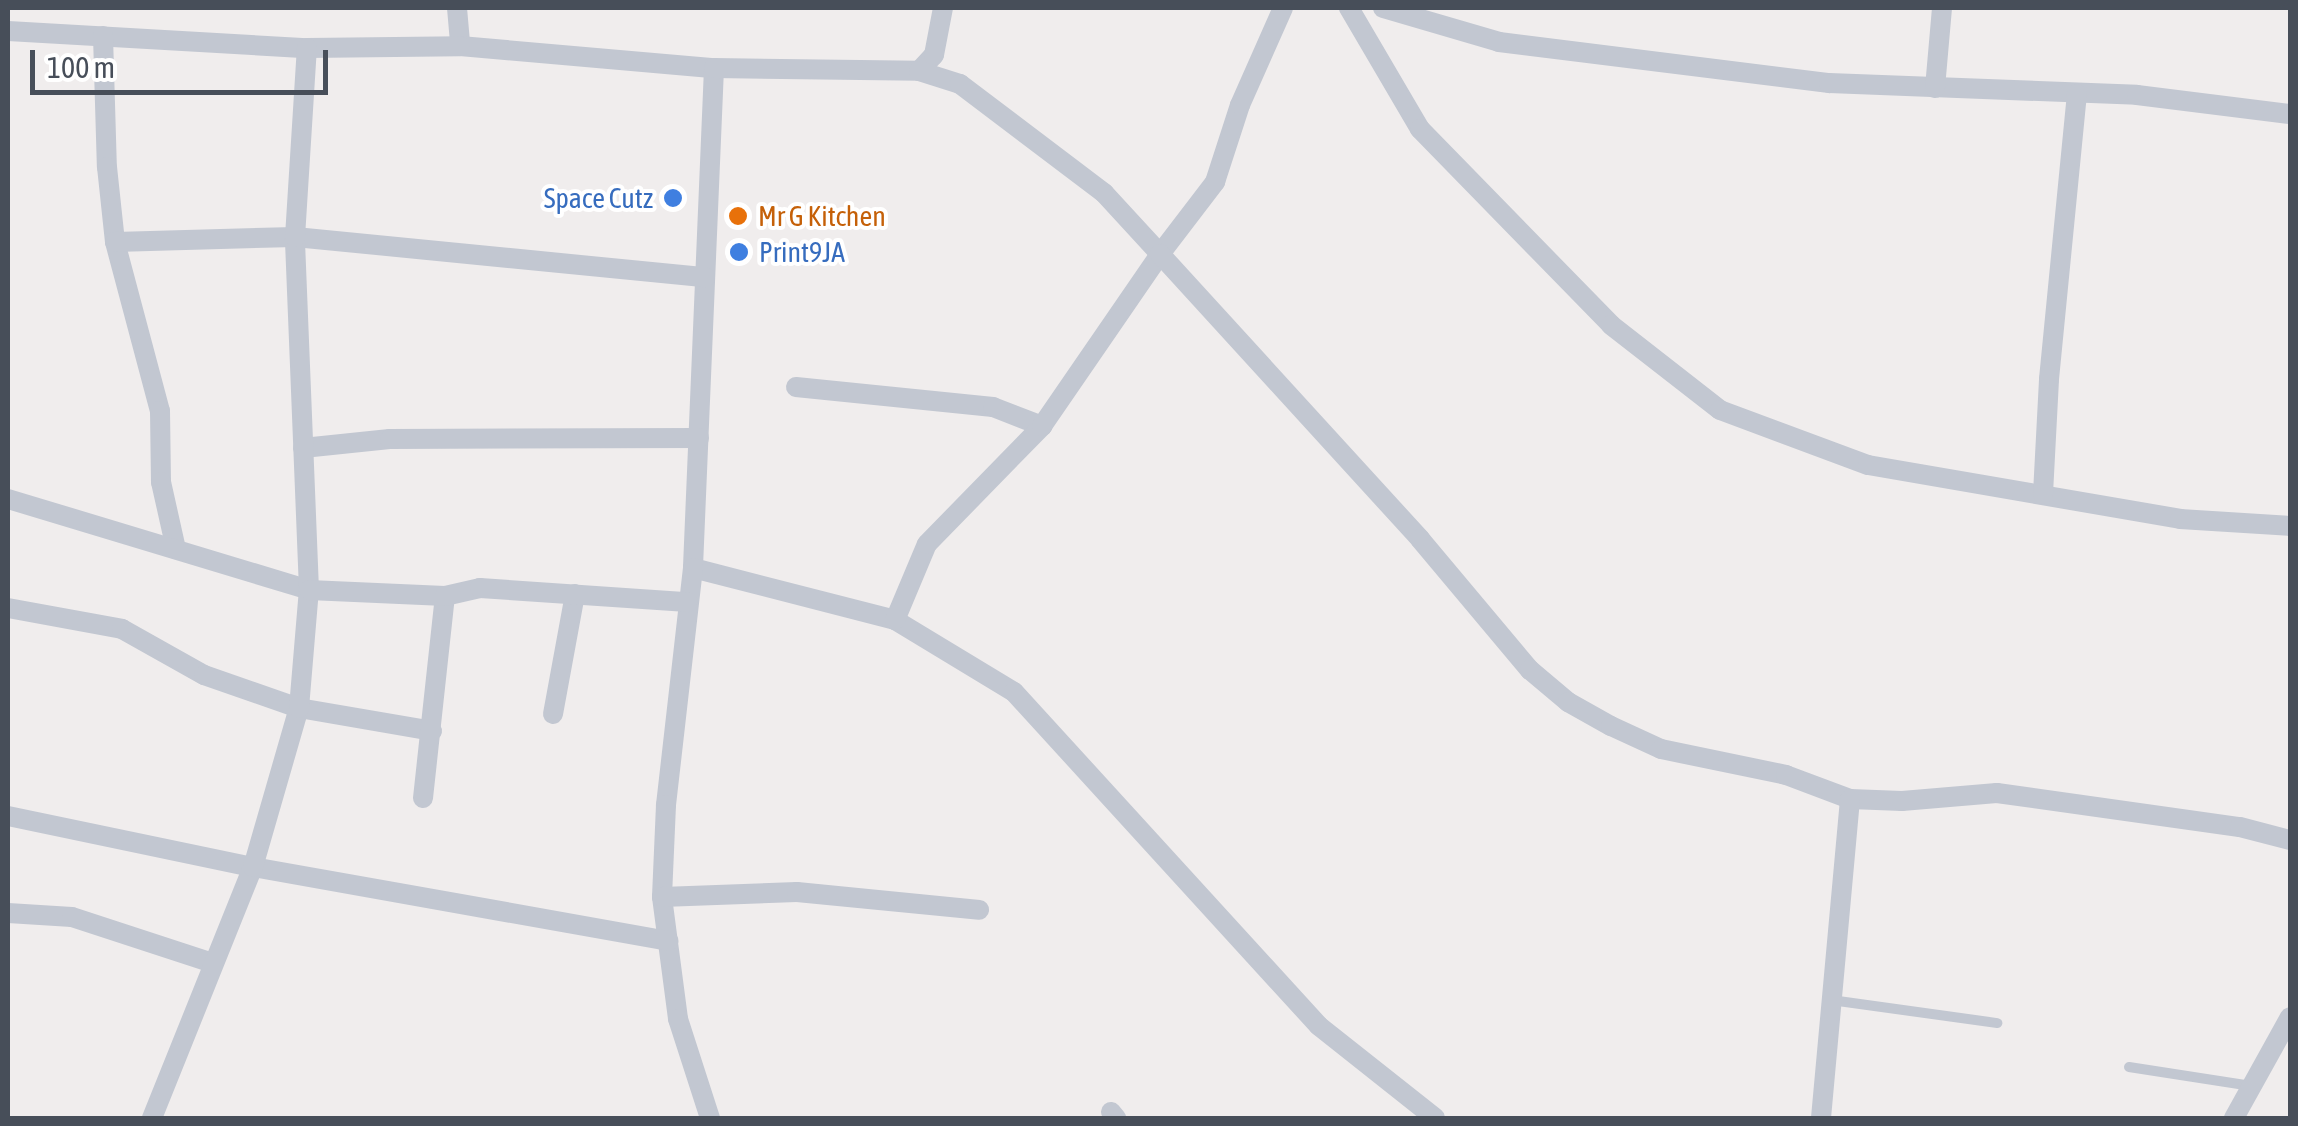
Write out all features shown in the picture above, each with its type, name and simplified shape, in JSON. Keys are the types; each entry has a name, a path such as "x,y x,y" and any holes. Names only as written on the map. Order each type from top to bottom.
{"street":[{"path":"457,8 460,46"},
{"path":"919,71 934,55 943,8"},
{"path":"895,620 927,544 1042,426 1160,254 1215,182 1240,105 1283,8"},
{"path":"1350,8 1420,129 1611,325 1720,410 1868,465 2180,519 2290,526"},
{"path":"1383,8 1499,42 1829,83 2137,95 2290,114"},
{"path":"1935,88 1942,8"},
{"path":"8,30 306,48 460,46 714,68 919,71 960,84 1104,193 1420,539 1530,670 1568,702 1660,749 1786,774 1850,799 1902,801 1997,794 2202,822 2290,840"},
{"path":"103,36 115,242 160,410 161,482 176,549"},
{"path":"152,1118 252,867 299,708 309,590 296,237 306,48"},
{"path":"710,1118 678,1020 662,897 666,805 693,568 714,68"},
{"path":"2043,494 2048,378 2077,94"},
{"path":"115,242 296,237 705,277"},
{"path":"796,387 993,406 1042,426"},
{"path":"304,448 390,439 699,438"},
{"path":"8,499 309,590 444,596 480,588 688,602"},
{"path":"693,568 895,620 1014,692 1319,1026 1435,1118"},
{"path":"553,714 575,594"},
{"path":"423,798 444,596"},
{"path":"8,608 122,629 204,675 299,708 432,731"},
{"path":"1821,1118 1850,799"},
{"path":"8,816 252,867 668,941"},
{"path":"662,897 796,892 979,910"},
{"path":"8,914 72,917 213,963"},
{"path":"2234,1118 2290,1016"}],"lane":[{"path":"1831,1000 1997,1023"},
{"path":"2129,1067 2253,1086"}],"place":[{"name":"Space Cutz","path":"673,198"},
{"name":"Mr G Kitchen","path":"738,216"},
{"name":"Print9JA","path":"739,252"}]}
